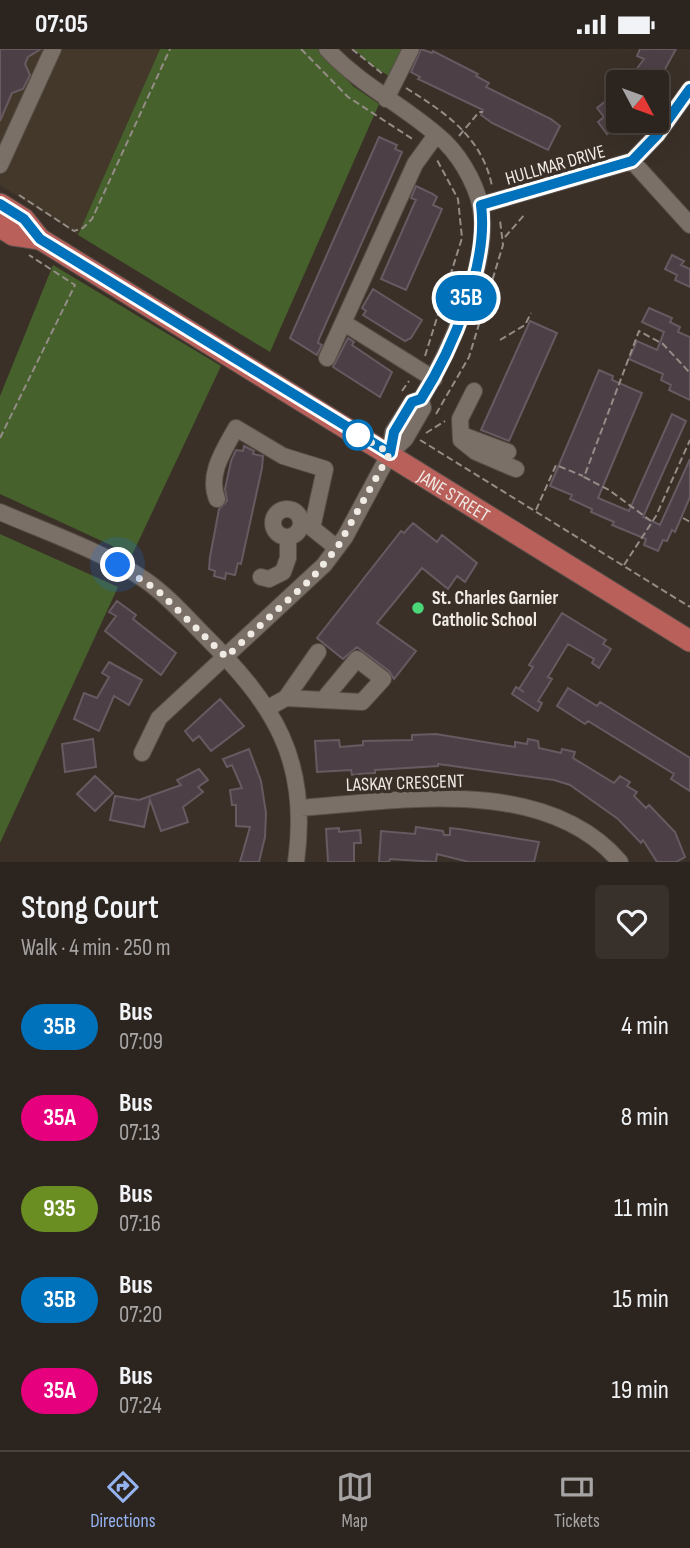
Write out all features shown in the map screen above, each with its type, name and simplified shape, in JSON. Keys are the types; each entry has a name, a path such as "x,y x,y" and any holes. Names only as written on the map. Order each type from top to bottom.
{"main road":[{"name":"JANE STREET","path":"4,198 24,219 33,246"},
{"name":"JANE STREET","path":"0,227 390,453 690,641"}],"street":[{"path":"0,165 53,49"},
{"path":"142,753 159,718 312,578 337,548 390,453 394,432 412,402 421,399 434,379 453,341 475,271 481,247 481,205 466,172 451,149 436,135 345,69 327,49"},
{"path":"386,99 411,49"},
{"name":"HULLMAR DRIVE","path":"481,205 632,161 657,135 690,89"},
{"path":"327,358 415,164 436,135"},
{"path":"632,161 672,218 690,225"},
{"path":"344,323 434,379"},
{"path":"474,391 463,409 460,434 468,448 516,469"},
{"path":"216,499 213,481 216,468 236,428 283,456 325,469 306,526 288,537 279,535 274,528 275,515 282,510 291,510 299,515 306,526 337,548"},
{"path":"460,434 508,452"},
{"path":"0,512 145,580 226,657 268,708 288,751 300,808 296,862"},
{"path":"261,577 269,579 283,572 288,558 288,537"},
{"path":"268,708 286,698 318,652"},
{"path":"286,698 323,700"},
{"name":"LASKAY CRESCENT","path":"300,808 448,797 532,809 574,825 606,847 620,862"}],"path":[{"path":"4,198 19,195 74,231 83,228 92,219 170,49"},
{"path":"302,49 348,97 425,149 441,165 451,181 460,208 462,238 427,352 403,390"},
{"path":"352,49 373,68 446,114 465,131 482,155 492,186"},
{"path":"451,149 479,112 483,112"},
{"path":"503,239 525,214"},
{"path":"500,220 503,239 469,357 420,440 690,607"},
{"path":"0,439 74,283 33,246"},
{"path":"500,340 525,325 531,313"},
{"path":"584,477 639,331 663,344 690,373"},
{"path":"423,435 463,409"},
{"path":"624,566 673,483 690,440"},
{"path":"536,511 556,465 609,490 651,521"},
{"path":"683,518 690,522"}],"shaded area":[{"path":"0,49 160,49 78,235 0,185"}],"green space":[{"path":"160,49 318,49 353,86 379,104 270,352 78,235"},
{"path":"354,49 402,49 389,76 371,65"},
{"path":"53,265 221,366 132,555 0,494 0,396"},
{"path":"0,534 118,587 0,843"}],"building":[{"path":"0,49 41,49 28,57 25,64 30,75 23,89 12,93 0,121"},
{"path":"421,49 432,53 433,51 478,74 476,76 489,83 486,87 560,126 548,150 492,123 481,115 483,110 418,79 420,77 411,72"},
{"path":"640,49 676,49 665,70 636,70 644,59 637,56"},
{"path":"606,101 606,133 598,122 604,117 597,108"},
{"path":"379,137 397,145 395,149 402,152 319,339 318,343 322,345 317,355 290,338"},
{"path":"416,186 437,197 433,205 442,209 406,290 381,279 416,200 411,198"},
{"path":"672,255 684,261 681,265 690,269 690,287 675,280 677,275 665,269"},
{"path":"373,289 422,320 411,338 405,341 363,315 366,311 362,308"},
{"path":"649,308 672,318 670,322 680,327 678,332 690,337 690,400 669,390 671,385 661,380 663,374 629,359 637,341 657,350 664,332 642,322"},
{"path":"530,321 557,333 509,441 481,430"},
{"path":"348,338 354,342 352,345 392,372 380,397 333,367"},
{"path":"599,370 613,376 612,380 642,393 598,498 629,511 672,414 686,421 643,517 660,525 690,459 690,497 675,532 672,530 667,541 663,540 658,551 644,545 646,539 612,525 614,522 570,499 572,495 550,486"},
{"path":"244,446 254,451 253,454 263,456 262,468 241,564 238,563 235,575 226,573 225,579 214,576 215,571 209,569 210,557 219,509 227,501 225,489 231,461 236,450 243,451"},
{"path":"413,523 437,542 442,535 477,563 465,582 457,576 448,589 422,568 377,623 416,651 394,679 389,671 357,647 343,659 317,638 401,531 404,533"},
{"path":"117,601 136,615 133,619 176,653 161,675 105,631 116,616 109,612"},
{"path":"562,613 606,640 603,644 611,649 599,668 592,663 594,659 568,644 548,677 552,679 538,701 542,703 538,711 512,694 516,687 519,689 533,667 529,665"},
{"path":"109,662 142,680 129,705 114,696 99,731 74,719 84,693 97,698 109,677 102,673"},
{"path":"568,688 597,706 600,702 690,758 690,791 671,779 674,774 588,721 585,724 557,706"},
{"path":"220,699 244,726 211,751 199,736 193,741 185,731"},
{"path":"436,734 515,747 515,742 527,744 528,739 538,741 539,748 561,753 562,749 575,752 573,758 614,783 620,776 630,782 627,786 637,792 634,796 646,808 649,805 675,832 685,857 676,862 657,862 643,840 641,843 618,819 570,785 554,780 438,764 352,775 351,770 317,772 315,741 339,740 340,747 363,745 363,741 412,740 412,735"},
{"path":"93,739 96,767 65,772 62,744"},
{"path":"249,749 261,781 266,813 265,837 259,862 240,862 250,827 236,826 236,805 232,805 230,790 242,788 232,765 227,767 223,759"},
{"path":"199,769 208,780 198,787 203,792 183,807 188,822 161,831 150,800 144,827 110,820 115,796 139,800 181,785 177,780"},
{"path":"95,776 113,793 95,811 77,794"},
{"path":"416,827 443,831 444,835 450,835 450,828 539,842 534,862 469,862 437,854 436,862 390,859 389,862 379,862 381,831 415,834"},
{"path":"339,828 339,832 360,830 361,843 354,843 354,862 328,862 326,829"}],"bus line":[{"name":"35B","path":"0,204 24,219 40,239 390,453 394,432 412,402 421,399 453,341 481,247 481,205 527,194 632,161 657,135 690,89"}],"place":[{"name":"St. Charles Garnier Catholic School","path":"418,608"}],"route":[{"path":"118,565 156,589 226,657 312,578 345,537 390,453 358,435"}]}
